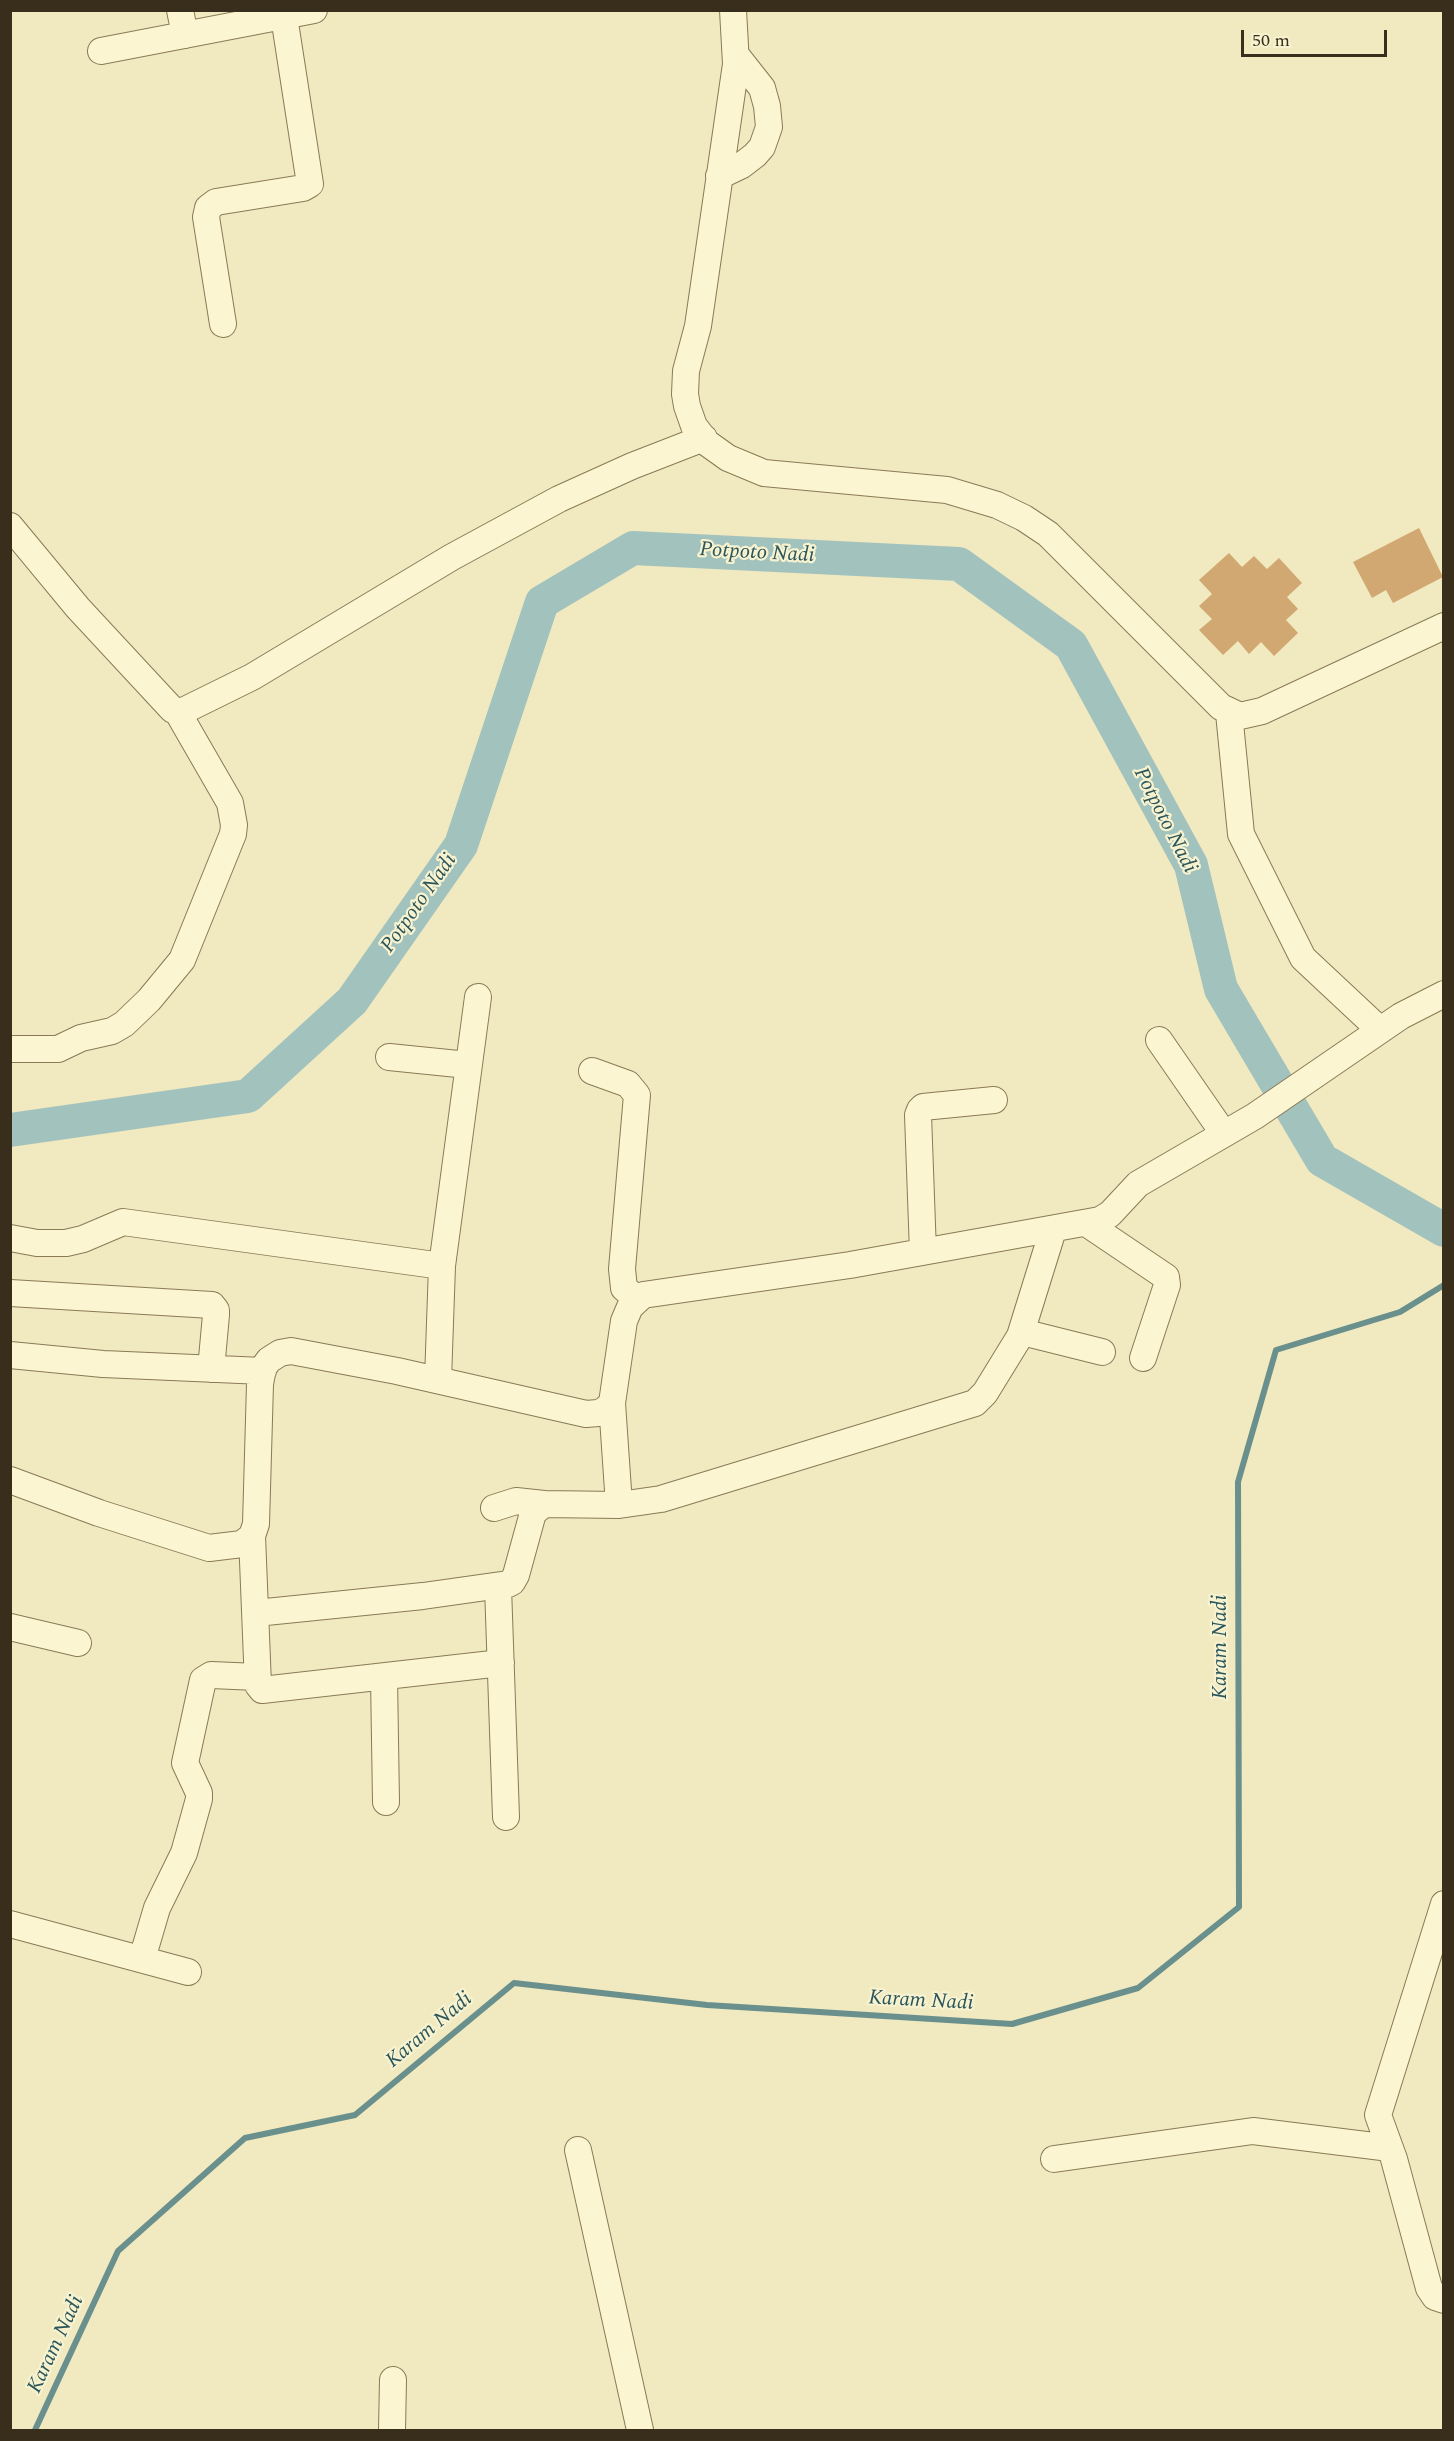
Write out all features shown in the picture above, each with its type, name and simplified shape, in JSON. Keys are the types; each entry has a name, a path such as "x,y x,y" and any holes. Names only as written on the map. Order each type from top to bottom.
{"street":[{"path":"100,51 182,23 314,10"},
{"path":"733,10 736,55 698,326 686,371 687,405 694,426 704,438 728,458 764,473 947,490 997,505 1024,519 1048,534 1221,706 1240,716 1262,711 1443,626"},
{"path":"223,324 206,217 208,208 216,202 303,188 310,184 284,13"},
{"path":"719,176 742,165 755,155 762,147 769,127 762,88 736,55"},
{"path":"181,711 252,677 452,557 559,499 632,465 704,438"},
{"path":"10,526 78,608 162,699 181,711 230,803 234,825 233,834 182,960 150,1000 124,1024 112,1031 81,1038 58,1049 10,1049"},
{"path":"1229,712 1241,834 1303,958 1380,1030"},
{"path":"619,1504 612,1403 624,1321 630,1307 638,1299 648,1293 850,1265 1053,1230 1105,1218 1138,1184 1255,1116 1380,1030 1443,994"},
{"path":"438,1380 442,1266 478,997"},
{"path":"1159,1040 1224,1134"},
{"path":"389,1057 468,1065"},
{"path":"592,1071 628,1083 637,1095 622,1269 624,1288 638,1299"},
{"path":"923,1252 918,1115 920,1110 923,1107 994,1100"},
{"path":"10,1238 37,1243 66,1243 83,1239 123,1222 442,1266"},
{"path":"1086,1223 1166,1277 1167,1285 1143,1358"},
{"path":"494,1508 516,1501 544,1504 619,1504 671,1496 967,1406 985,1393 1022,1332 1053,1230"},
{"path":"10,1293 213,1305 216,1315 211,1368"},
{"path":"1022,1332 1102,1353"},
{"path":"501,1663 267,1690 260,1688 257,1677 252,1536 256,1524 260,1384 263,1371 269,1360 280,1353 291,1351 438,1380 586,1414 605,1410 612,1403"},
{"path":"10,1355 103,1364 263,1371"},
{"path":"10,1480 99,1513 209,1548 242,1544 252,1536"},
{"path":"256,1613 498,1587 508,1584 515,1579 533,1513 544,1504"},
{"path":"498,1587 506,1817"},
{"path":"10,1627 78,1643"},
{"path":"142,1959 157,1908 184,1853 199,1799 200,1792 185,1763 203,1680 211,1675 257,1677"},
{"path":"384,1677 386,1802"},
{"path":"1443,1904 1408,2023 1379,2107 1381,2127 1390,2148 1429,2288 1435,2297 1443,2300"},
{"path":"10,1924 188,1972"},
{"path":"1054,2159 1253,2131 1390,2148"},
{"path":"578,2150 640,2430"},
{"path":"393,2380 393,2430"}],"building":[{"path":"1419,528 1443,577 1393,603 1386,590 1372,598 1353,562"},
{"path":"1229,553 1242,567 1254,556 1267,569 1279,558 1302,583 1287,597 1298,609 1286,620 1298,633 1274,656 1261,642 1249,654 1238,641 1223,655 1199,630 1212,619 1199,606 1212,594 1199,580"}],"waterway":[{"name":"Potpoto Nadi","path":"10,1130 248,1096 352,1001 461,845 542,602 633,548 959,564 1071,645 1191,865 1221,989 1322,1160 1444,1230"},
{"name":"Karam Nadi","path":"35,2430 118,2251 245,2138 355,2115 514,1983 707,2005 1012,2024 1138,1988 1239,1907 1238,1482 1276,1350 1400,1312 1444,1285"}]}
